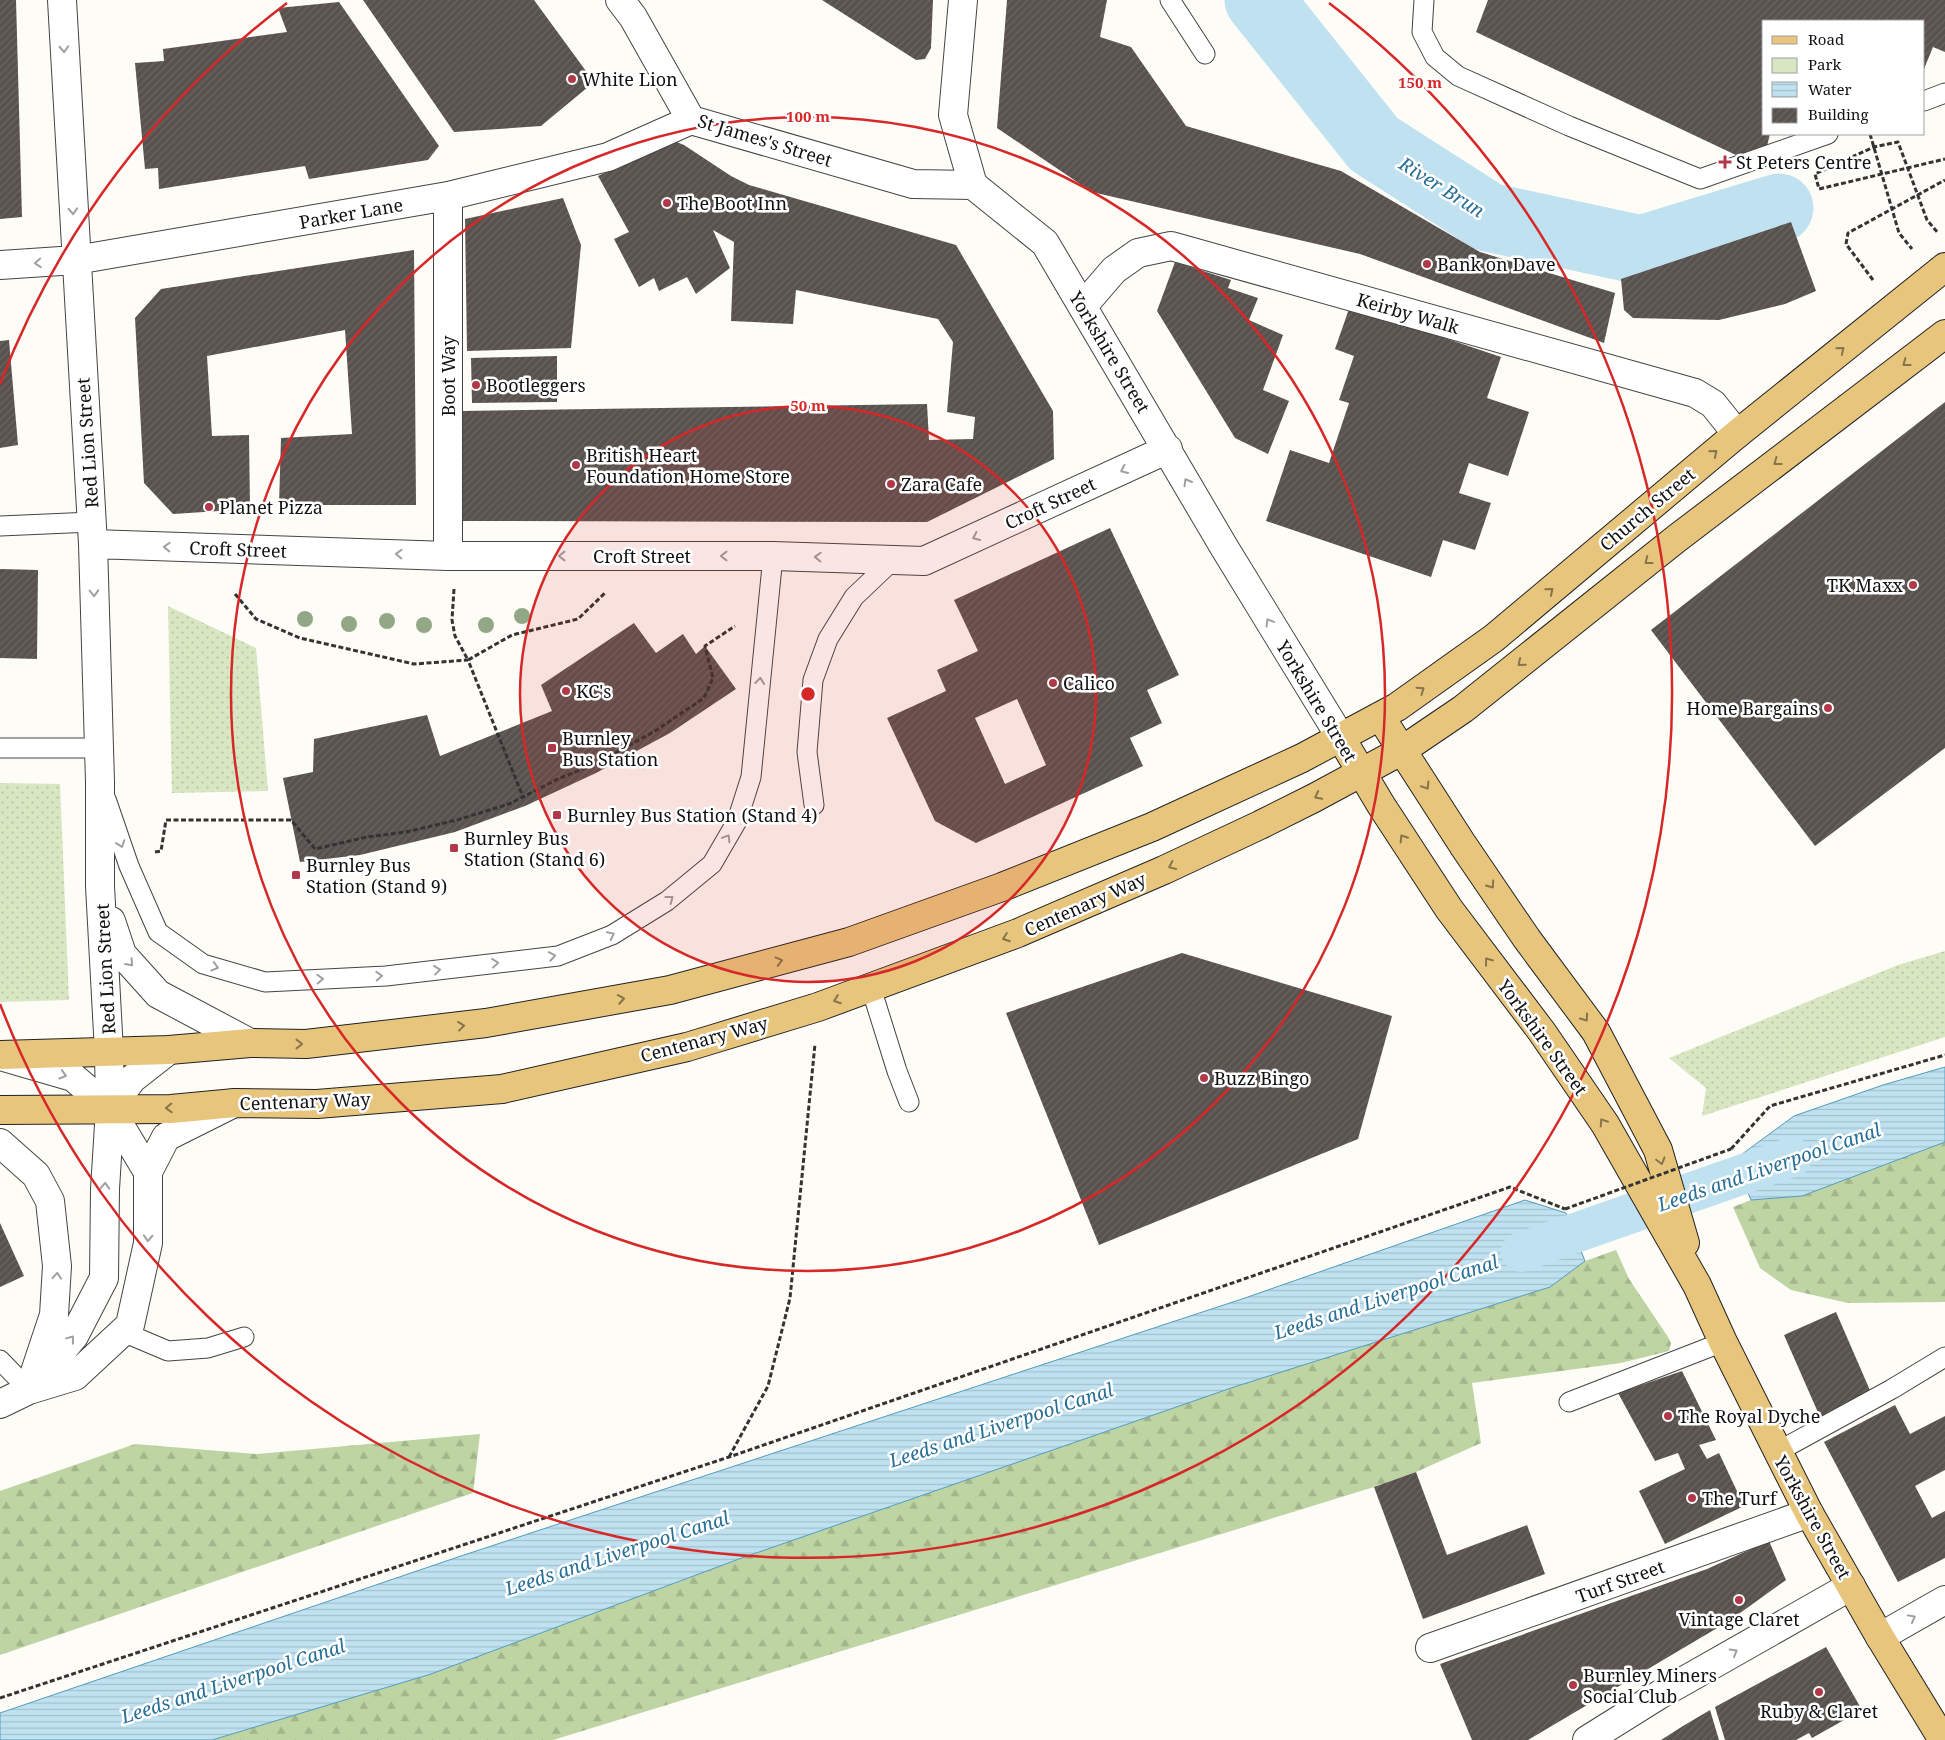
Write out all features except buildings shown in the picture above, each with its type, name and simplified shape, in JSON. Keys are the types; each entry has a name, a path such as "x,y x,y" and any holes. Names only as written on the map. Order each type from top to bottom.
{"main road":[{"name":"Church Street","path":"1341,738 1414,695 1494,638 1737,434 1945,267"},
{"path":"1362,774 1402,751 1463,709 1676,539 1945,334"},
{"name":"Yorkshire Street","path":"1380,716 1463,845 1527,939 1596,1032 1658,1150 1697,1285"},
{"path":"0,1055 169,1050 250,1043 306,1044 486,1023 670,990 849,942 1002,887 1152,827 1294,762 1341,738"},
{"name":"Yorkshire Street","path":"1341,738 1449,909 1542,1032 1604,1124 1697,1285 1777,1452 1809,1513 1943,1740"},
{"name":"Centenary Way","path":"0,1110 171,1109 235,1103 317,1104 502,1089 687,1046 871,988 1018,933 1225,841 1362,774"}],"street":[{"name":"Red Lion Street","path":"29,1390 74,1336 104,1278 105,1189 110,1109 109,1052 100,886 100,782 92,533 62,0"},
{"name":"St James's Street","path":"620,0 633,17 691,120 913,184 973,185"},
{"path":"963,0 953,115 973,185"},
{"name":"Parker Lane","path":"0,265 76,260 448,196 608,157 691,120"},
{"name":"Yorkshire Street","path":"973,185 1045,243 1224,547 1341,738"},
{"name":"Boot Way","path":"448,196 448,556"},
{"name":"Keirby Walk","path":"1083,306 1114,270 1138,253 1171,246 1695,393 1712,404 1737,434"},
{"name":"Croft Street","path":"92,533 448,556 773,556 924,561 1168,449"},
{"name":"Red Lion Street","path":"100,886 122,954 158,994 250,1043"},
{"path":"110,1109 132,1080 169,1050"},
{"path":"0,1055 72,1077 110,1109 148,1172"},
{"path":"0,1404 29,1390 75,1376 130,1325 148,1243 148,1172 166,1137 235,1103"},
{"path":"0,1143 36,1174 50,1201 57,1266 54,1315 29,1390"},
{"name":"Turf Street","path":"1430,1648 1809,1513"},
{"path":"1587,1740 1659,1695 1851,1586"},
{"path":"1880,1636 1945,1600"}],"lane":[{"path":"1170,0 1205,54"},
{"path":"1424,0 1422,32 1435,56 1458,76 1569,126 1700,179 1825,135"},
{"path":"1925,100 1945,93"},
{"path":"0,526 92,533"},
{"path":"100,782 129,866 158,932 203,964 265,982 386,976 558,956 612,935 668,901 712,864 738,821 750,777 773,556"},
{"path":"814,805 807,752 813,680 828,640 854,597 892,560"},
{"path":"0,748 99,748"},
{"path":"871,988 897,1071 909,1102"},
{"path":"123,1332 168,1351 208,1348 244,1337"},
{"path":"1569,1402 1723,1342"},
{"path":"1777,1452 1892,1389 1945,1357"},
{"path":"0,1360 29,1390"}],"path":[{"path":"1870,135 1899,233"},
{"path":"1840,163 1874,148 1898,142 1927,220 1939,234"},
{"path":"1832,166 1815,174 1819,189 1945,160"},
{"path":"1894,308 1846,244 1848,233 1945,180"},
{"path":"448,556 455,594 452,620 456,636 468,660 523,796"},
{"path":"235,594 256,619 300,638 414,664 468,660 512,635 578,619 606,592"},
{"path":"129,866 147,854 161,851 166,820 291,820 315,849 367,837 406,832 457,820 509,804 558,779 597,763 655,731 704,698 713,678 705,646"},
{"path":"729,1457 768,1386 790,1298 818,1006"},
{"path":"0,1698 729,1457 1510,1187 1565,1209 1731,1149 1770,1106 1945,1055"}],"green space":[{"path":"168,606 256,648 268,791 172,793"},
{"path":"0,783 60,784 69,1000 0,1002"},
{"path":"1945,951 1945,1037 1702,1116 1706,1088 1669,1058 1898,965"},
{"path":"1945,1142 1945,1302 1848,1303 1791,1290 1760,1268 1733,1207 1751,1200 1802,1196"},
{"path":"1616,1250 1629,1279 1668,1337 1671,1343 1669,1351 1621,1363 1472,1383 1481,1443 1416,1472 1374,1487 553,1740 212,1740 431,1674 739,1559 1234,1387 1550,1287 1585,1261"},
{"path":"480,1434 473,1493 0,1655 0,1491 135,1444 257,1454"}],"water":[{"path":"1945,1067 1945,1142 1802,1196 1751,1200 1734,1160 1794,1116 1883,1085"},
{"path":"1525,1200 1566,1213 1585,1261 1550,1287 1234,1387 739,1559 431,1674 212,1740 0,1740 0,1713 458,1557 1245,1298"}],"waterway":[{"name":"River Brun","path":"1259,0 1374,144 1488,217 1641,250 1779,208"},
{"name":"Leeds and Liverpool Canal","path":"1521,1252 1792,1157"}],"place":[{"name":"White Lion","path":"572,79"},
{"name":"St Peters Centre","path":"1725,162"},
{"name":"The Boot Inn","path":"667,203"},
{"name":"Bank on Dave","path":"1427,264"},
{"name":"Bootleggers","path":"476,385"},
{"name":"British Heart Foundation Home Store","path":"576,465"},
{"name":"Zara Cafe","path":"891,484"},
{"name":"Planet Pizza","path":"209,507"},
{"name":"TK Maxx","path":"1913,585"},
{"name":"Calico","path":"1053,683"},
{"name":"KC's","path":"566,691"},
{"name":"Home Bargains","path":"1828,708"},
{"name":"Burnley Bus Station","path":"552,748"},
{"name":"Burnley Bus Station (Stand 4)","path":"557,815"},
{"name":"Burnley Bus Station (Stand 6)","path":"454,848"},
{"name":"Burnley Bus Station (Stand 9)","path":"296,875"},
{"name":"Buzz Bingo","path":"1204,1078"},
{"name":"The Royal Dyche","path":"1668,1416"},
{"name":"The Turf","path":"1692,1498"},
{"name":"Vintage Claret","path":"1739,1600"},
{"name":"Burnley Miners Social Club","path":"1573,1685"},
{"name":"Ruby & Claret","path":"1819,1692"}]}
